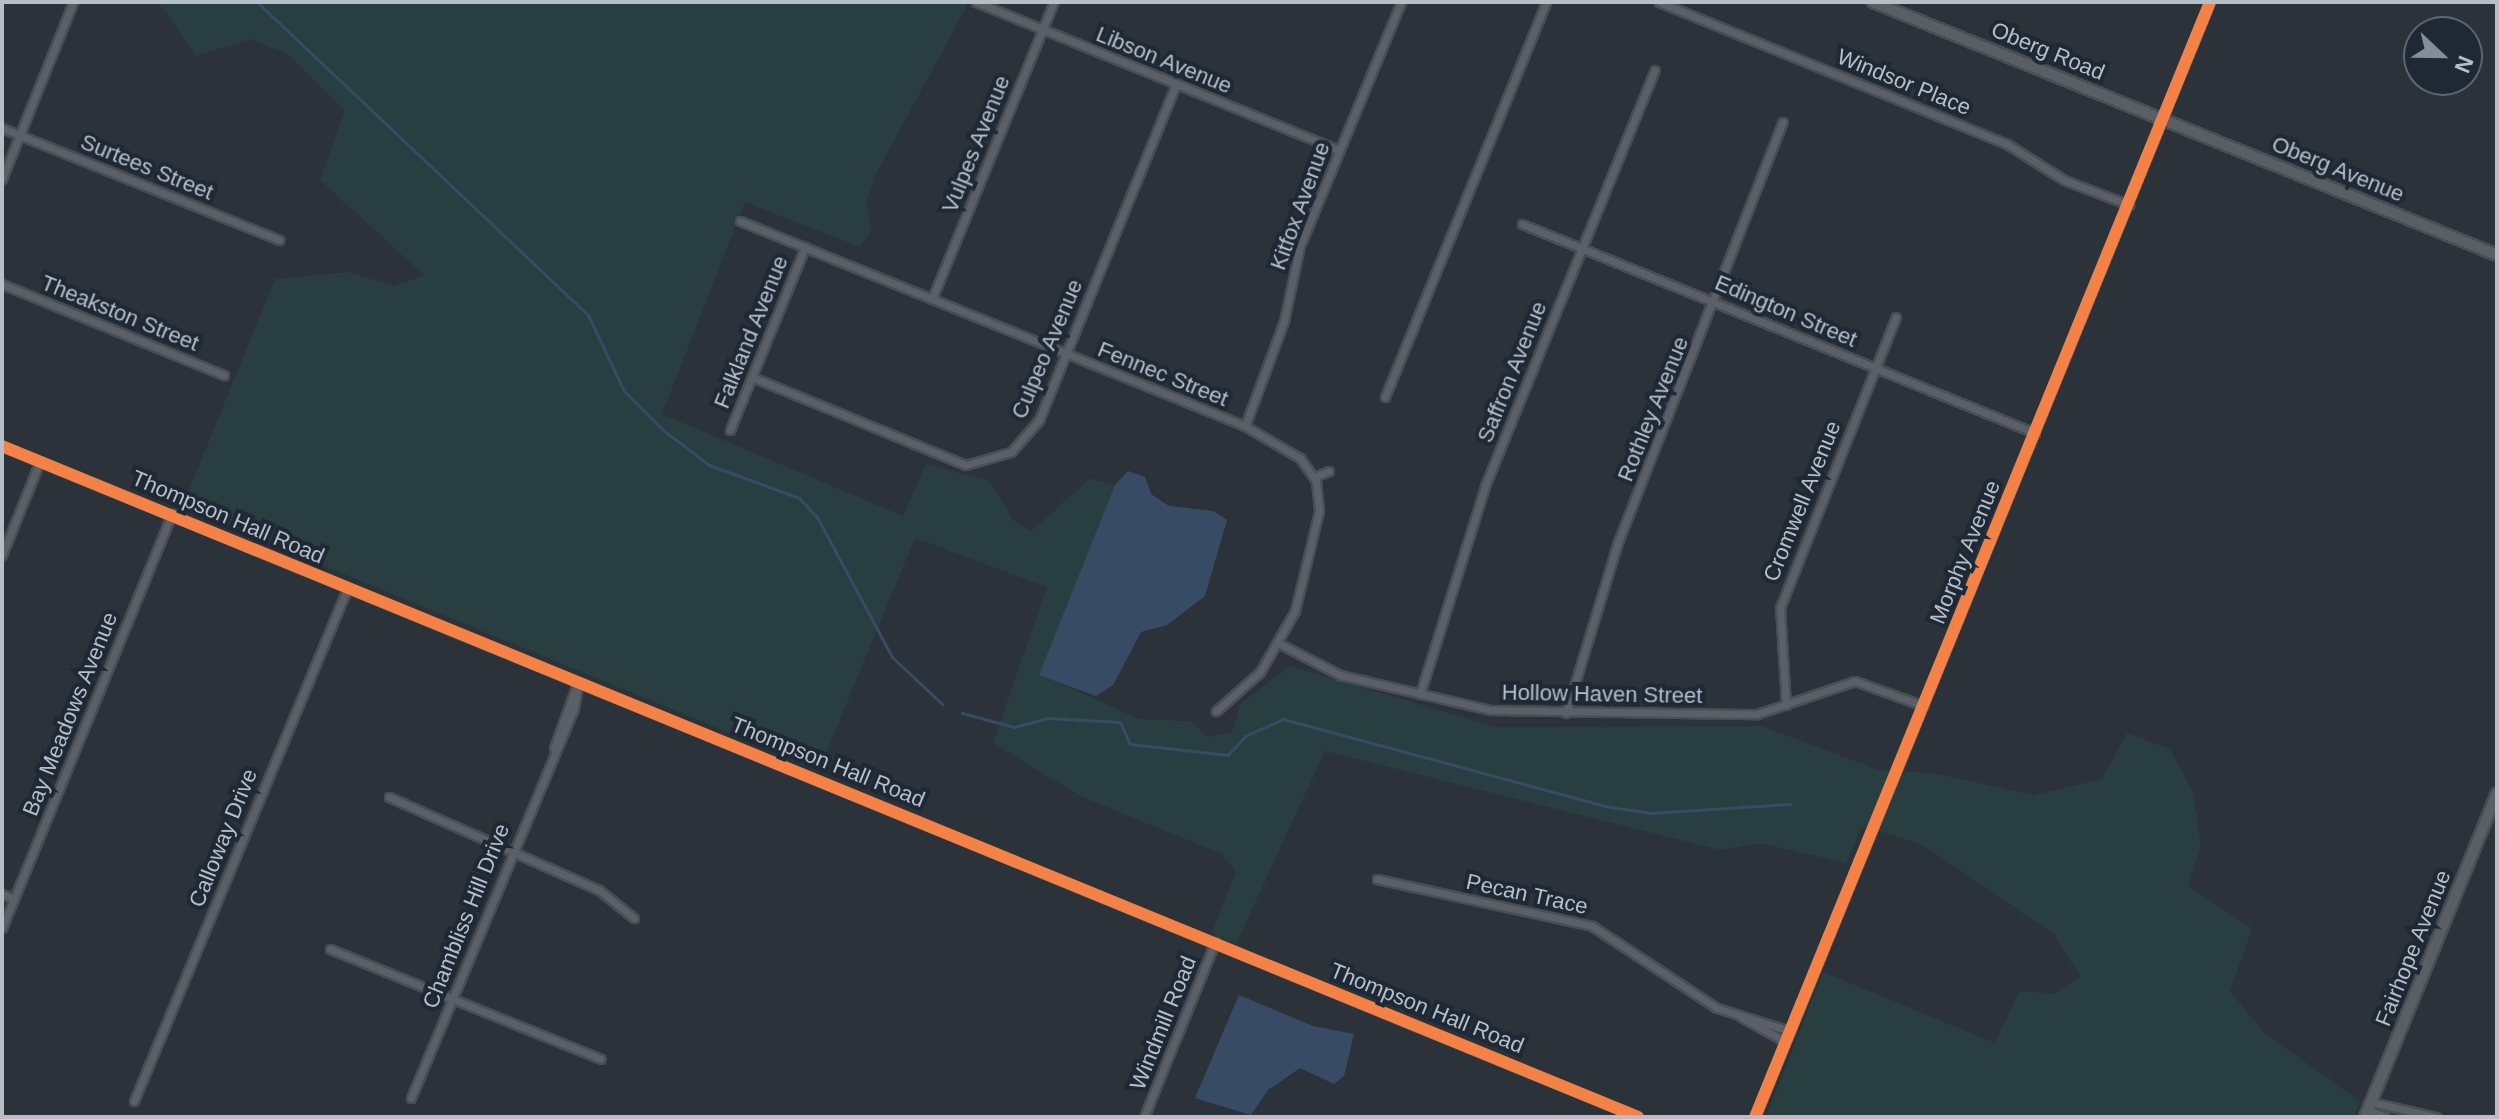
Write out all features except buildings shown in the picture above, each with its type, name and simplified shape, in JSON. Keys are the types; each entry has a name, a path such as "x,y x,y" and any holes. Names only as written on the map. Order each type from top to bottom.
{"street":[{"path":"2,179 73,2"},
{"name":"Libson Avenue","path":"976,2 1339,150"},
{"name":"Vulpes Avenue","path":"932,299 1054,2"},
{"name":"Kitfox Avenue","path":"1245,426 1284,321 1300,246 1401,2"},
{"path":"1385,397 1546,2"},
{"name":"Windsor Place","path":"1659,2 2007,144 2064,180 2129,205"},
{"name":"Oberg Road","path":"1873,2 2164,120"},
{"name":"Morphy Avenue","path":"1755,1117 2210,2"},
{"name":"Saffron Avenue","path":"1420,694 1459,555 1655,70"},
{"name":"Culpeo Avenue","path":"752,377 980,465 1011,452 1034,429 1176,84"},
{"name":"Oberg Avenue","path":"2164,120 2497,255"},
{"name":"Rothley Avenue","path":"1566,713 1618,542 1717,301 1783,122"},
{"name":"Surtees Street","path":"2,128 279,240"},
{"name":"Fennec Street","path":"740,221 1245,426 1291,450 1314,477"},
{"name":"Edington Street","path":"1522,224 2035,433"},
{"name":"Falkland Avenue","path":"730,430 805,247"},
{"name":"Theakston Street","path":"2,284 224,375"},
{"name":"Cromwell Avenue","path":"1786,705 1780,608 1896,317"},
{"name":"Thompson Hall Road","path":"2,446 1638,1117"},
{"path":"2,555 40,461"},
{"path":"1216,711 1280,644 1317,522 1314,477 1329,471"},
{"name":"Bay Meadows Avenue","path":"2,928 172,514"},
{"name":"Calloway Drive","path":"134,1101 347,589"},
{"name":"Hollow Haven Street","path":"1280,644 1321,668 1491,710 1757,714 1855,681 1924,706"},
{"name":"Chambliss Hill Drive","path":"411,1098 579,682"},
{"name":"Fairhope Avenue","path":"2368,1110 2497,794"},
{"path":"389,797 599,890 634,918"},
{"name":"Pecan Trace","path":"1377,879 1592,926 1688,991 1786,1042"},
{"path":"2,894 14,899"},
{"name":"Windmill Road","path":"1144,1117 1215,942"},
{"path":"330,949 601,1059"},
{"name":"Pecan Trace","path":"1741,1017 1790,1031"},
{"path":"2368,1110 2385,1117"},
{"path":"2368,1110 2436,1117"}],"green space":[{"path":"158,2 969,2 876,174 867,200 871,230 860,247 745,202 662,414 903,516 926,464 990,481 1013,520 1030,532 1090,479 1115,485 1040,674 1139,719 1191,721 1208,737 1232,732 1240,704 1290,666 1496,727 1761,726 1879,770 1933,773 2034,795 2102,779 2127,733 2170,749 2193,792 2201,845 2188,886 2252,929 2230,991 2263,1032 2360,1101 2354,1117 1766,1117 1823,972 1995,1043 2019,991 2055,994 2080,976 2054,934 1923,845 1862,826 1846,863 1760,843 1720,850 1325,751 1236,944 1211,934 1236,872 1222,854 1080,796 993,743 1047,587 915,538 819,770 182,507 275,279 349,272 394,286 424,275 320,180 345,111 287,54 251,39 196,56"}],"water":[{"path":"1128,471 1145,477 1151,494 1169,506 1213,511 1227,520 1205,596 1167,625 1141,632 1113,685 1096,696 1039,675 1115,485"},
{"path":"1239,995 1313,1026 1354,1034 1344,1076 1334,1084 1300,1068 1268,1090 1251,1115 1195,1098"}],"waterway":[{"path":"257,2 588,315 624,391 663,430 709,465 799,498 817,517 892,657 942,704"},
{"path":"962,713 1014,727 1048,718 1120,722 1130,744 1228,755 1245,736 1283,719 1605,806 1650,813 1791,804"}],"cycle path":[{"path":"1755,1117 2210,2"},
{"path":"2,446 1638,1117"}]}
